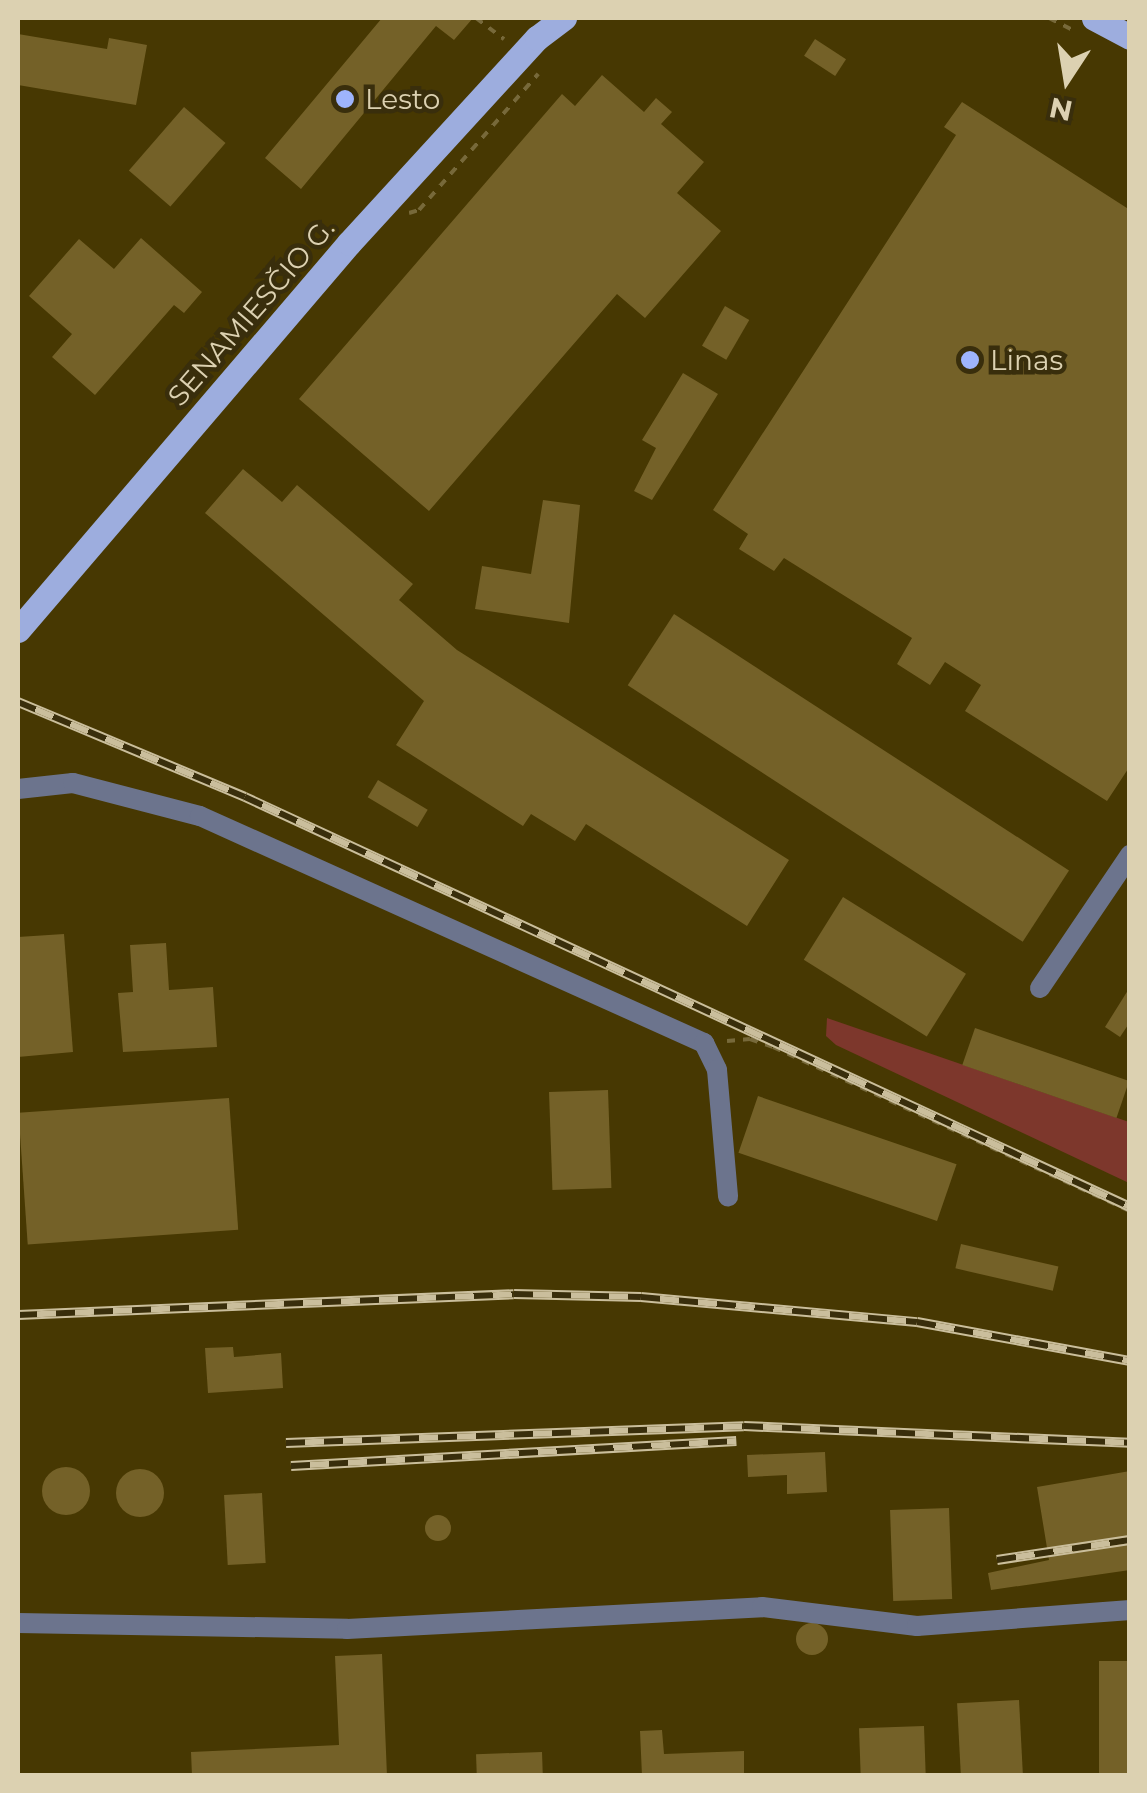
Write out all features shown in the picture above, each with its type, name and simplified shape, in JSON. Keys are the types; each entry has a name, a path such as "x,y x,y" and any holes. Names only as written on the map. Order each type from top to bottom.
{"main road":[{"name":"SENAMIESČIO G.","path":"18,630 350,243 542,28 564,18"},
{"path":"1094,18 1130,37"}],"street":[{"path":"18,789 73,783 200,816 704,1043 717,1070 728,1197"},
{"path":"1040,988 1130,855"},
{"path":"18,1623 347,1629 762,1607 918,1626 1130,1610"}],"path":[{"path":"476,18 504,39"},
{"path":"704,1043 750,1039 773,1047 1130,1211"}],"shaded area":[{"path":"827,1018 1129,1122 1129,1183 836,1045 826,1036"}],"building":[{"name":"Lesto","path":"382,18 473,18 454,40 436,26 301,189 265,158"},
{"path":"18,34 107,49 109,38 147,45 136,105 18,85"},
{"path":"815,39 846,59 835,76 804,56"},
{"path":"602,75 644,112 656,98 672,112 661,124 704,162 677,193 721,231 645,318 617,294 429,511 299,399 562,94 575,106"},
{"name":"Linas","path":"962,102 1130,210 1130,766 1107,801 965,711 981,685 945,662 930,685 897,664 912,638 784,558 774,571 739,549 748,534 713,510 956,135 944,127"},
{"path":"184,107 226,143 170,206 129,170"},
{"path":"141,238 202,292 184,313 174,305 95,395 52,357 72,334 29,296 79,239 114,269"},
{"path":"725,306 749,320 726,360 702,346"},
{"path":"683,373 718,394 652,500 634,491 656,448 642,440"},
{"path":"243,469 282,502 297,485 413,584 399,600 457,650 789,860 747,926 586,824 575,841 531,814 523,826 396,745 424,701 205,513"},
{"path":"543,500 580,505 569,623 475,609 482,566 531,574"},
{"path":"674,614 1069,871 1023,942 628,685"},
{"path":"378,780 428,810 417,827 368,797"},
{"path":"843,897 966,974 927,1037 804,960"},
{"path":"64,934 73,1052 18,1057 18,937"},
{"path":"166,943 169,990 213,987 217,1047 123,1052 118,993 133,992 130,945"},
{"path":"1130,987 1130,1022 1120,1037 1105,1027"},
{"path":"975,1028 1129,1081 1116,1118 962,1065"},
{"path":"608,1090 611,1188 552,1190 549,1092"},
{"path":"758,1096 957,1164 937,1221 738,1153"},
{"path":"229,1098 238,1230 28,1244 19,1113"},
{"path":"961,1244 1058,1266 1053,1291 955,1268"},
{"path":"233,1347 234,1357 281,1353 283,1388 208,1393 205,1348"},
{"path":"825,1452 827,1492 787,1494 787,1475 748,1477 747,1455"},
{"path":"66,1467 83,1474 90,1491 83,1508 66,1515 49,1508 42,1491 49,1474"},
{"path":"140,1469 157,1476 164,1493 157,1510 140,1517 123,1510 116,1493 123,1476"},
{"path":"1130,1471 1130,1570 991,1590 988,1573 1049,1560 1037,1487"},
{"path":"262,1493 266,1563 228,1565 224,1495"},
{"path":"949,1508 952,1599 893,1601 890,1510"},
{"path":"438,1515 447,1519 451,1528 447,1537 438,1541 429,1537 425,1528 429,1519"},
{"path":"812,1623 823,1628 828,1639 823,1650 812,1655 801,1650 796,1639 801,1628"},
{"path":"382,1654 387,1776 192,1776 191,1752 339,1745 335,1656"},
{"path":"1099,1661 1130,1661 1130,1776 1099,1776"},
{"path":"1019,1700 1023,1776 961,1776 957,1703"},
{"path":"924,1726 926,1776 861,1776 859,1728"},
{"path":"662,1730 664,1754 744,1751 744,1776 642,1776 640,1731"},
{"path":"542,1752 543,1776 477,1776 476,1754"}],"railway":[{"path":"18,702 245,797 1130,1207"},
{"path":"18,1315 514,1294 641,1297 917,1322 1130,1361"},
{"path":"286,1443 744,1426 1130,1443"},
{"path":"291,1466 736,1441"},
{"path":"997,1560 1130,1540"}],"place":[{"name":"Lesto","path":"345,99"},
{"name":"Linas","path":"970,360"}]}
